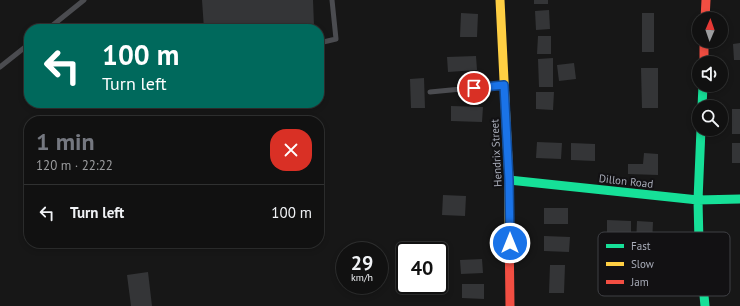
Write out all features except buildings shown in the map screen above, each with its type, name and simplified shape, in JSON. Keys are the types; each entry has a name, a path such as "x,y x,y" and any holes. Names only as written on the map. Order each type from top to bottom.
{"street":[{"name":"Hendrix Street","path":"500,0 509,180 510,306"},
{"path":"705,12 706,0"},
{"path":"699,232 698,200 701,136"},
{"name":"Dillon Road","path":"509,180 698,200 740,199"},
{"path":"704,296 705,306"}],"lane":[{"path":"54,24 84,0"},
{"path":"324,42 336,39 332,0"},
{"path":"0,66 24,48"},
{"path":"430,92 504,85"}],"traffic: fast":[{"path":"702,100 703,92"},
{"path":"699,232 698,200 701,136"},
{"path":"509,180 698,200 740,199"},
{"path":"704,296 705,306"}],"traffic: slow":[{"path":"500,0 509,180 509,227"}],"traffic: jam":[{"path":"705,12 706,0"},
{"path":"704,48 704,56"},
{"path":"509,227 510,306"}],"route":[{"path":"474,88 504,85 509,180 510,243"}]}
